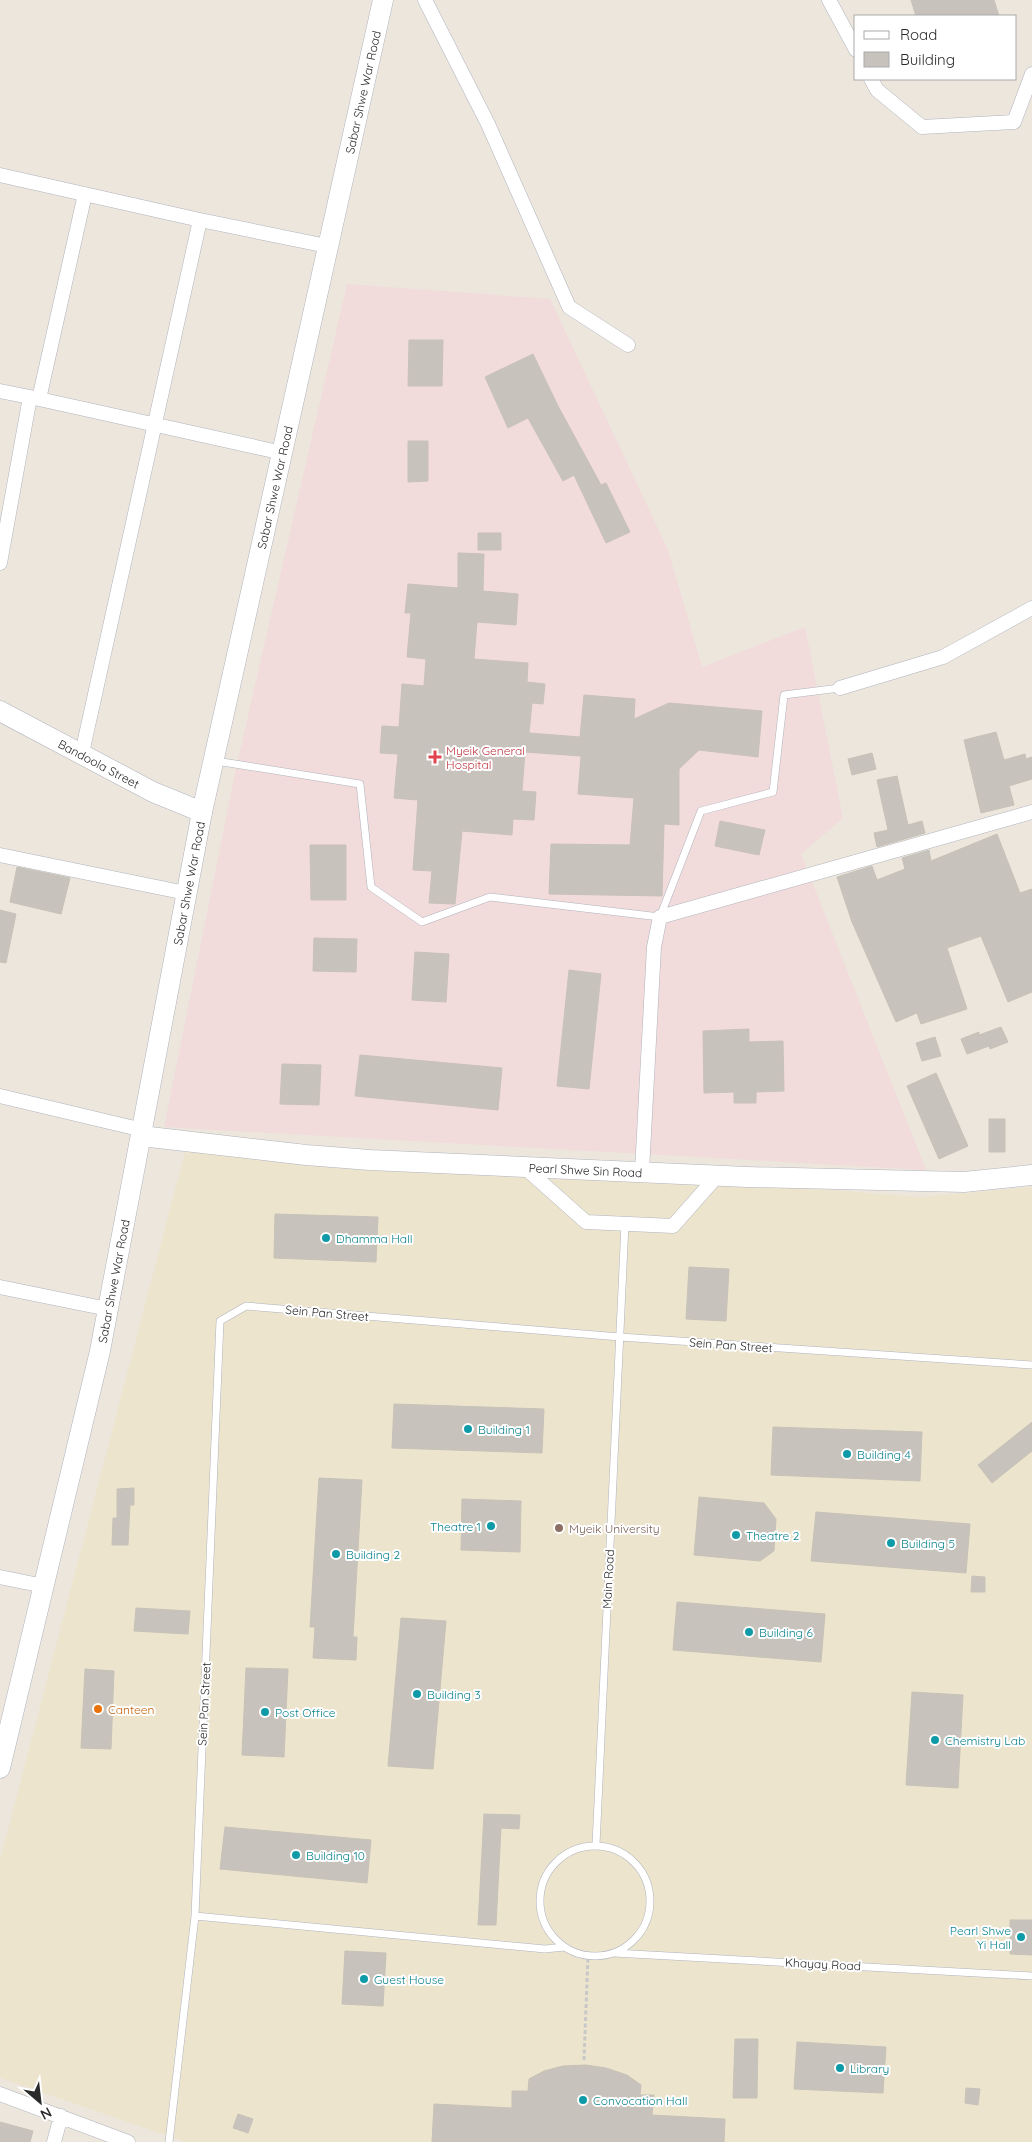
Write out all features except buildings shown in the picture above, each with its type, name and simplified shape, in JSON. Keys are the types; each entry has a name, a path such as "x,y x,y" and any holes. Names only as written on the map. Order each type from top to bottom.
{"main road":[{"name":"Sabar Shwe War Road","path":"0,1768 100,1351 202,812 383,0"},
{"name":"Bandoola Street","path":"0,711 153,792 202,812"},
{"name":"Pearl Shwe Sin Road","path":"142,1133 306,1155 718,1175 964,1182 1032,1174"}],"street":[{"path":"425,0 488,124 569,307 628,345"},
{"path":"829,0 854,46"},
{"path":"872,80 877,90 922,127 1014,122 1032,74"},
{"path":"0,175 200,220 327,246"},
{"path":"0,563 35,398 86,194"},
{"path":"82,753 200,220"},
{"path":"0,391 282,453"},
{"path":"840,688 943,657 1032,608"},
{"path":"642,1171 654,947 660,917 1032,812"},
{"path":"0,855 186,893"},
{"path":"0,1096 142,1133"},
{"path":"523,1166 586,1222 625,1224 673,1226 718,1175"},
{"path":"0,1287 108,1309"},
{"path":"0,1578 44,1586"},
{"path":"0,2094 128,2142"},
{"path":"54,2142 61,2116"}],"lane":[{"path":"214,761 360,784 371,887 422,922 490,897 660,917 701,811 773,792 784,695 840,688"},
{"name":"Main Road","path":"596,1845 625,1224"},
{"name":"Sein Pan Street","path":"195,1916 220,1322 246,1306 620,1337 1032,1365"},
{"path":"596,1845 614,1849 631,1859 643,1873 650,1891 650,1911 643,1929 631,1943 614,1953 597,1957 580,1955 564,1947 551,1935 542,1920 539,1902 542,1884 550,1869 562,1856 578,1848 596,1845"},
{"path":"169,2142 195,1916 545,1949 564,1947"},
{"name":"Khayay Road","path":"614,1953 1032,1976"}],"path":[{"path":"584,2060 588,1956"}],"shaded area":[{"path":"347,284 550,299 668,550 702,667 805,627 843,818 801,854 926,1170 164,1127 237,764"},
{"name":"Myeik University","path":"188,1140 921,1197 1032,1187 1032,2142 186,2142 0,2078 0,1860"}],"place":[{"name":"Myeik General Hospital","path":"435,757"},
{"name":"Dhamma Hall","path":"326,1238"},
{"name":"Building 1","path":"468,1429"},
{"name":"Building 4","path":"847,1454"},
{"name":"Theatre 1","path":"491,1526"},
{"name":"Myeik University","path":"559,1528"},
{"name":"Theatre 2","path":"736,1535"},
{"name":"Building 5","path":"891,1543"},
{"name":"Building 2","path":"336,1554"},
{"name":"Building 6","path":"749,1632"},
{"name":"Building 3","path":"417,1694"},
{"name":"Canteen","path":"98,1709"},
{"name":"Post Office","path":"265,1712"},
{"name":"Chemistry Lab","path":"935,1740"},
{"name":"Building 10","path":"296,1855"},
{"name":"Pearl Shwe Yi Hall","path":"1021,1937"},
{"name":"Guest House","path":"364,1979"},
{"name":"Library","path":"840,2068"},
{"name":"Convocation Hall","path":"583,2100"}]}
